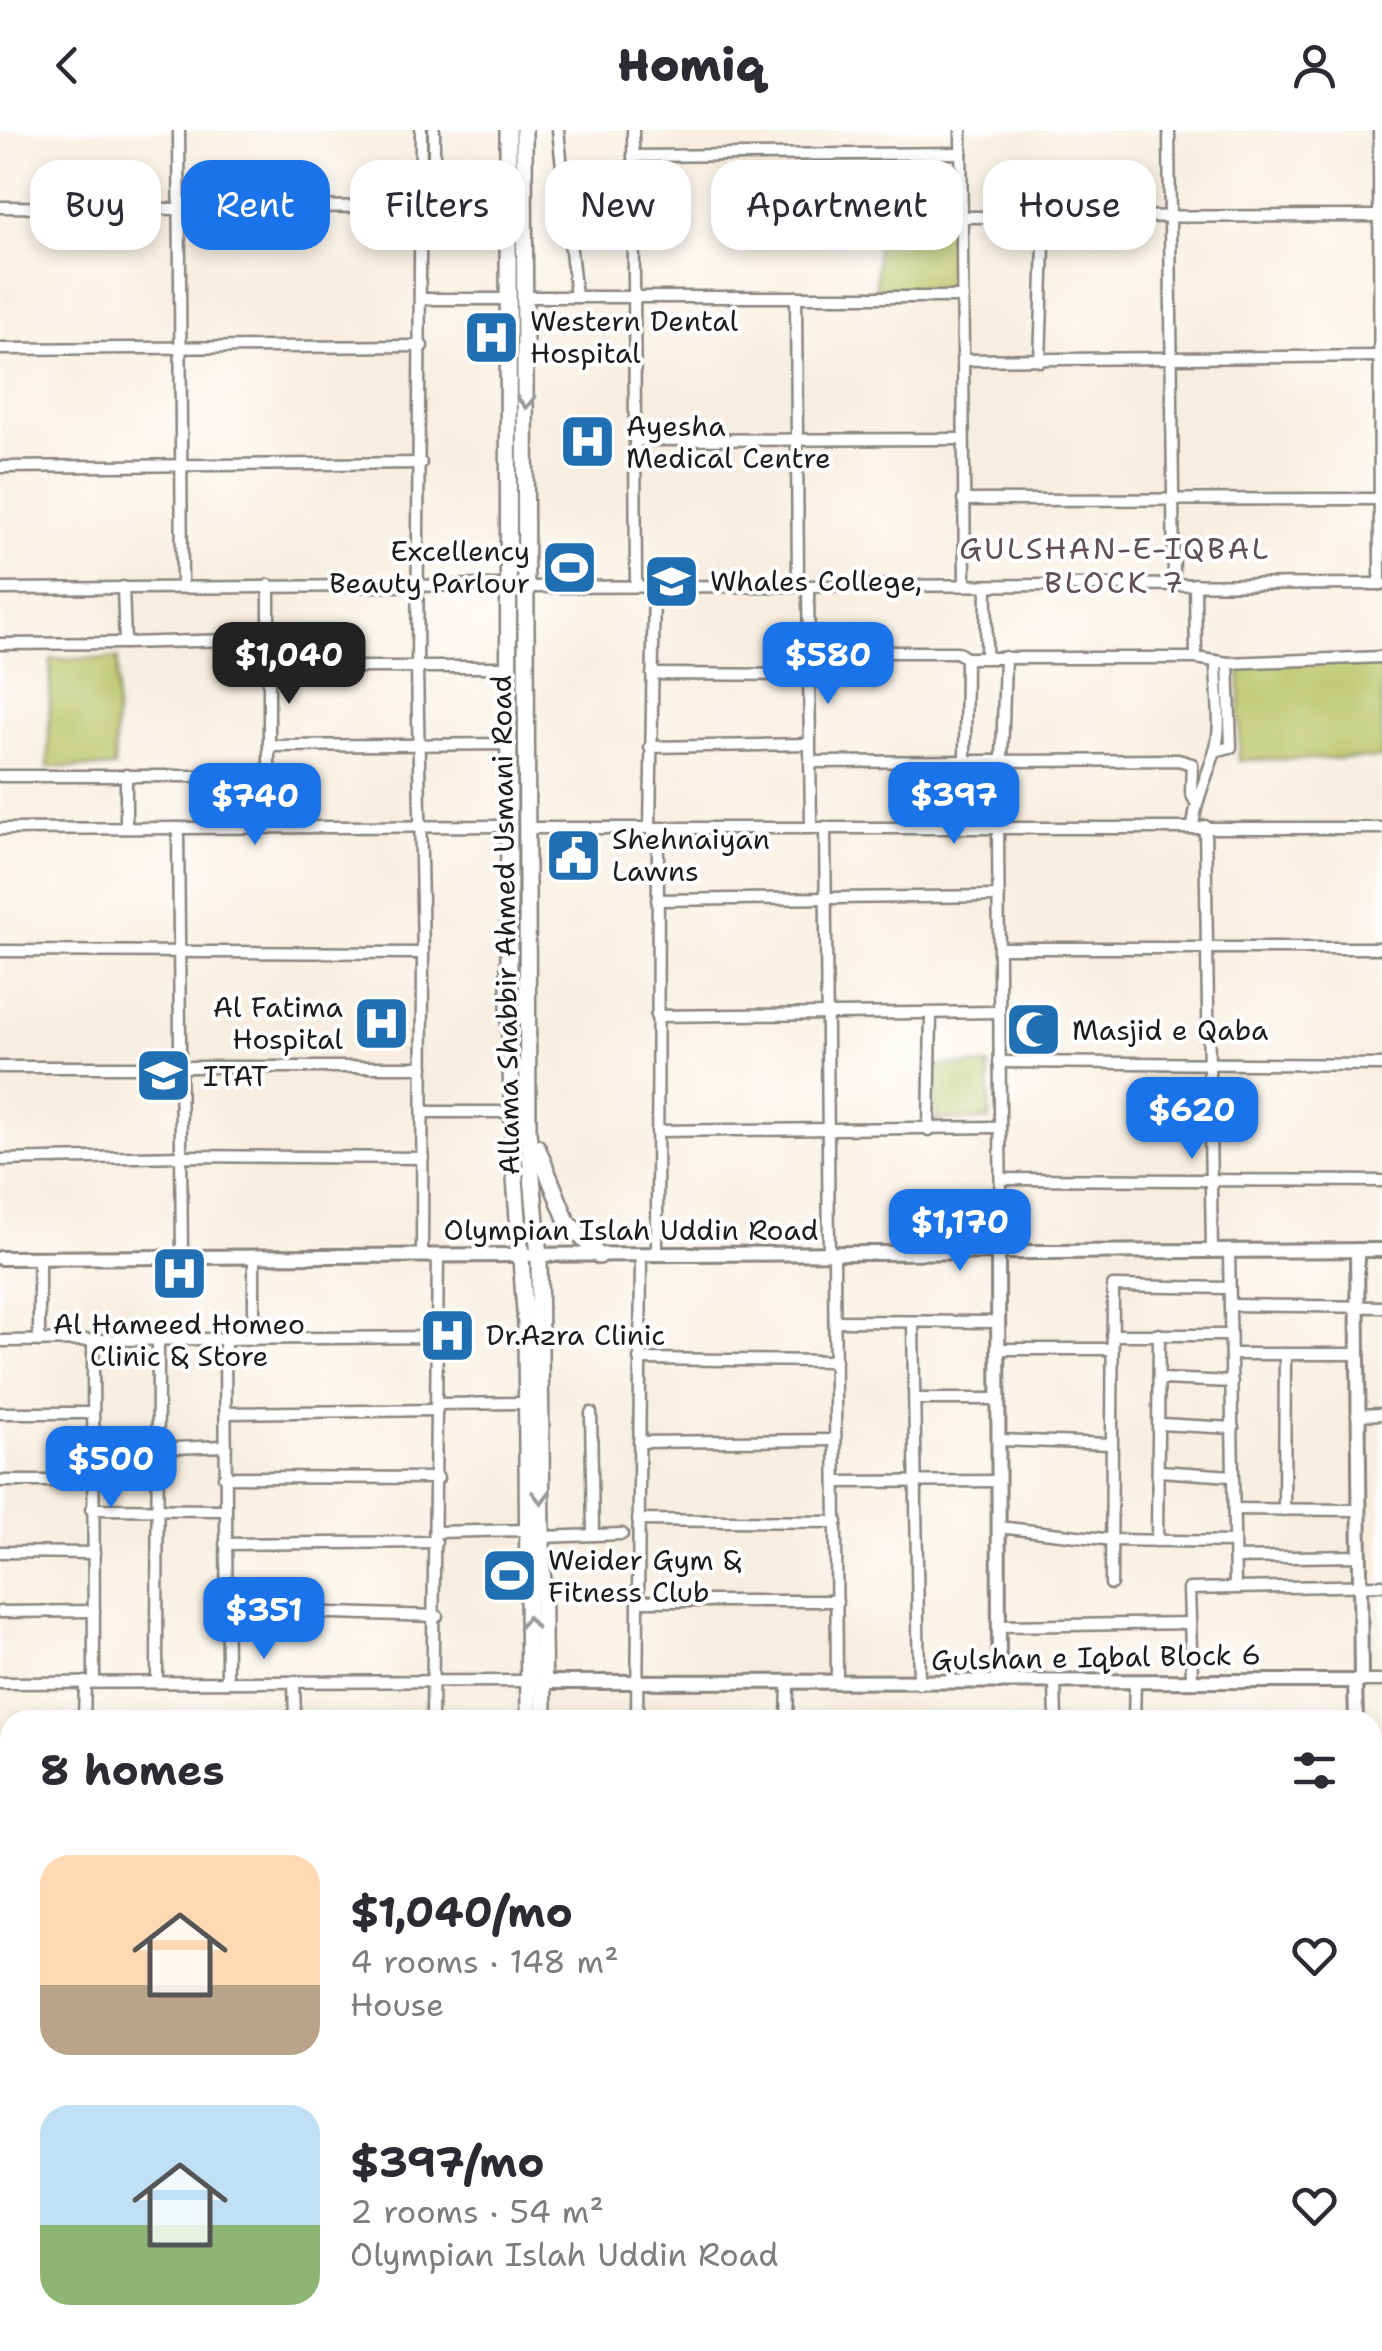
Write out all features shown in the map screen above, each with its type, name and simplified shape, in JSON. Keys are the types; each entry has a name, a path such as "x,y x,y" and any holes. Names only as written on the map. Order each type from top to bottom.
{"main road":[{"name":"Allama Shabbir Ahmed Usmani Road","path":"508,130 508,299 518,586 510,668 511,744 518,827 528,1130 538,1256 542,1537 536,1681 531,1710"},
{"name":"Allama Shabbir Ahmed Usmani Road","path":"524,130 527,296 518,586 512,1112 526,1403 526,1530 536,1681 542,1710"},
{"path":"528,1130 567,1221 599,1256"}],"street":[{"path":"179,130 182,587"},
{"path":"421,130 421,160"},
{"path":"434,130 434,160"},
{"path":"558,130 576,298"},
{"path":"633,130 636,586"},
{"path":"961,130 961,160"},
{"path":"1169,130 1174,584"},
{"path":"0,589 269,585 1381,584 1378,130"},
{"path":"633,156 961,153"},
{"path":"0,207 350,207"},
{"path":"1156,219 1378,216"},
{"path":"422,250 417,669 424,952 422,1255"},
{"path":"961,250 965,586"},
{"path":"1040,361 1044,250"},
{"path":"527,296 963,297"},
{"path":"796,297 796,438 809,652 811,827"},
{"path":"423,300 508,299"},
{"path":"0,349 181,351 422,346"},
{"path":"962,360 1173,359 1381,349"},
{"path":"635,440 963,439"},
{"path":"0,467 421,463"},
{"path":"963,500 1381,500"},
{"path":"1195,584 1196,658"},
{"path":"269,585 269,828"},
{"path":"654,586 650,747 657,900 657,1255"},
{"path":"986,657 987,586"},
{"path":"123,587 125,643"},
{"path":"0,644 270,639"},
{"path":"809,652 957,652 966,658 1196,658 1222,662 1382,657"},
{"path":"966,658 966,760"},
{"path":"999,1682 996,1399 1001,1179 1000,948 994,827 1005,658"},
{"path":"1195,802 1215,751 1231,748 1222,662"},
{"path":"270,667 510,668"},
{"path":"652,674 807,675"},
{"path":"269,746 511,744"},
{"path":"650,747 809,744"},
{"path":"810,762 1188,762 1200,826 1210,948 1212,1251"},
{"path":"126,775 126,828"},
{"path":"0,776 268,776"},
{"path":"825,827 828,1132 836,1321 837,1684"},
{"path":"178,828 182,1256"},
{"path":"0,829 1382,828"},
{"path":"657,900 999,896"},
{"path":"0,951 180,948 424,952"},
{"path":"1000,948 1382,948"},
{"path":"656,1016 999,1012"},
{"path":"930,1130 931,1014"},
{"path":"999,1062 1382,1066"},
{"path":"0,1067 423,1067"},
{"path":"423,1112 512,1112"},
{"path":"657,1131 828,1132 998,1127"},
{"path":"0,1160 182,1156 423,1158"},
{"path":"1001,1179 1382,1180"},
{"path":"1357,1250 1357,1710"},
{"name":"Olympian Islah Uddin Road","path":"0,1258 1382,1250"},
{"path":"1230,1251 1235,1587"},
{"path":"254,1256 254,1339"},
{"path":"432,1710 437,1616 438,1256"},
{"path":"638,1710 641,1256"},
{"path":"39,1257 40,1341"},
{"path":"1112,1584 1113,1286 1229,1288"},
{"path":"1230,1305 1382,1307"},
{"path":"836,1321 997,1322"},
{"path":"913,1324 920,1684"},
{"path":"1157,1540 1162,1379 1159,1334"},
{"path":"1112,1335 1230,1335"},
{"path":"0,1341 438,1337"},
{"path":"157,1682 158,1339"},
{"path":"225,1340 227,1682"},
{"path":"85,1710 94,1611 92,1341"},
{"path":"997,1348 1112,1349"},
{"path":"1231,1354 1358,1354"},
{"path":"1284,1510 1285,1354"},
{"path":"639,1359 835,1361"},
{"path":"1162,1379 1232,1382"},
{"path":"916,1399 996,1399"},
{"path":"226,1412 526,1403"},
{"path":"0,1413 92,1413"},
{"path":"590,1413 592,1535"},
{"path":"1357,1415 1382,1414"},
{"path":"1160,1424 1234,1428"},
{"path":"639,1442 836,1440"},
{"path":"998,1440 1112,1444"},
{"path":"93,1451 226,1446"},
{"path":"1159,1471 1232,1476"},
{"path":"224,1477 438,1478"},
{"path":"0,1481 92,1481"},
{"path":"836,1482 999,1481"},
{"path":"1234,1509 1356,1510"},
{"path":"91,1510 224,1510"},
{"path":"638,1520 837,1522"},
{"path":"998,1526 1112,1540 1233,1542"},
{"path":"225,1544 526,1530"},
{"path":"542,1537 622,1534"},
{"path":"0,1552 94,1553"},
{"path":"1235,1558 1359,1556"},
{"path":"1192,1679 1189,1589 1382,1585"},
{"path":"638,1601 837,1601"},
{"path":"225,1610 437,1616"},
{"path":"0,1612 94,1611"},
{"path":"999,1626 1189,1623"},
{"path":"0,1684 536,1681"},
{"name":"Gulshan e Iqbal Block 6","path":"536,1681 1382,1681"},
{"path":"294,1682 295,1710"},
{"path":"1134,1710 1135,1682"},
{"path":"1056,1683 1056,1710"},
{"path":"788,1684 788,1710"}],"green space":[{"path":"877,250 952,250 952,289 876,290"},
{"path":"118,658 114,768 48,767 51,659"},
{"path":"1382,662 1382,758 1239,760 1240,663"},
{"path":"989,1065 990,1120 935,1120 935,1066"}],"place":[{"name":"Western Dental Hospital","path":"491,337"},
{"name":"Ayesha Medical Centre","path":"587,442"},
{"name":"Excellency Beauty Parlour","path":"569,567"},
{"name":"Whales College,","path":"671,581"},
{"name":"Shehnaiyan Lawns","path":"573,855"},
{"name":"Al Fatima Hospital","path":"382,1023"},
{"name":"Masjid e Qaba","path":"1033,1030"},
{"name":"ITAT","path":"164,1076"},
{"name":"Al Hameed Homeo Clinic & Store","path":"179,1273"},
{"name":"Dr.Azra Clinic","path":"447,1335"},
{"name":"Weider Gym & Fitness Club","path":"509,1576"}],"district":[{"name":"GULSHAN-E-IQBAL BLOCK 7","path":"1115,566"}]}
